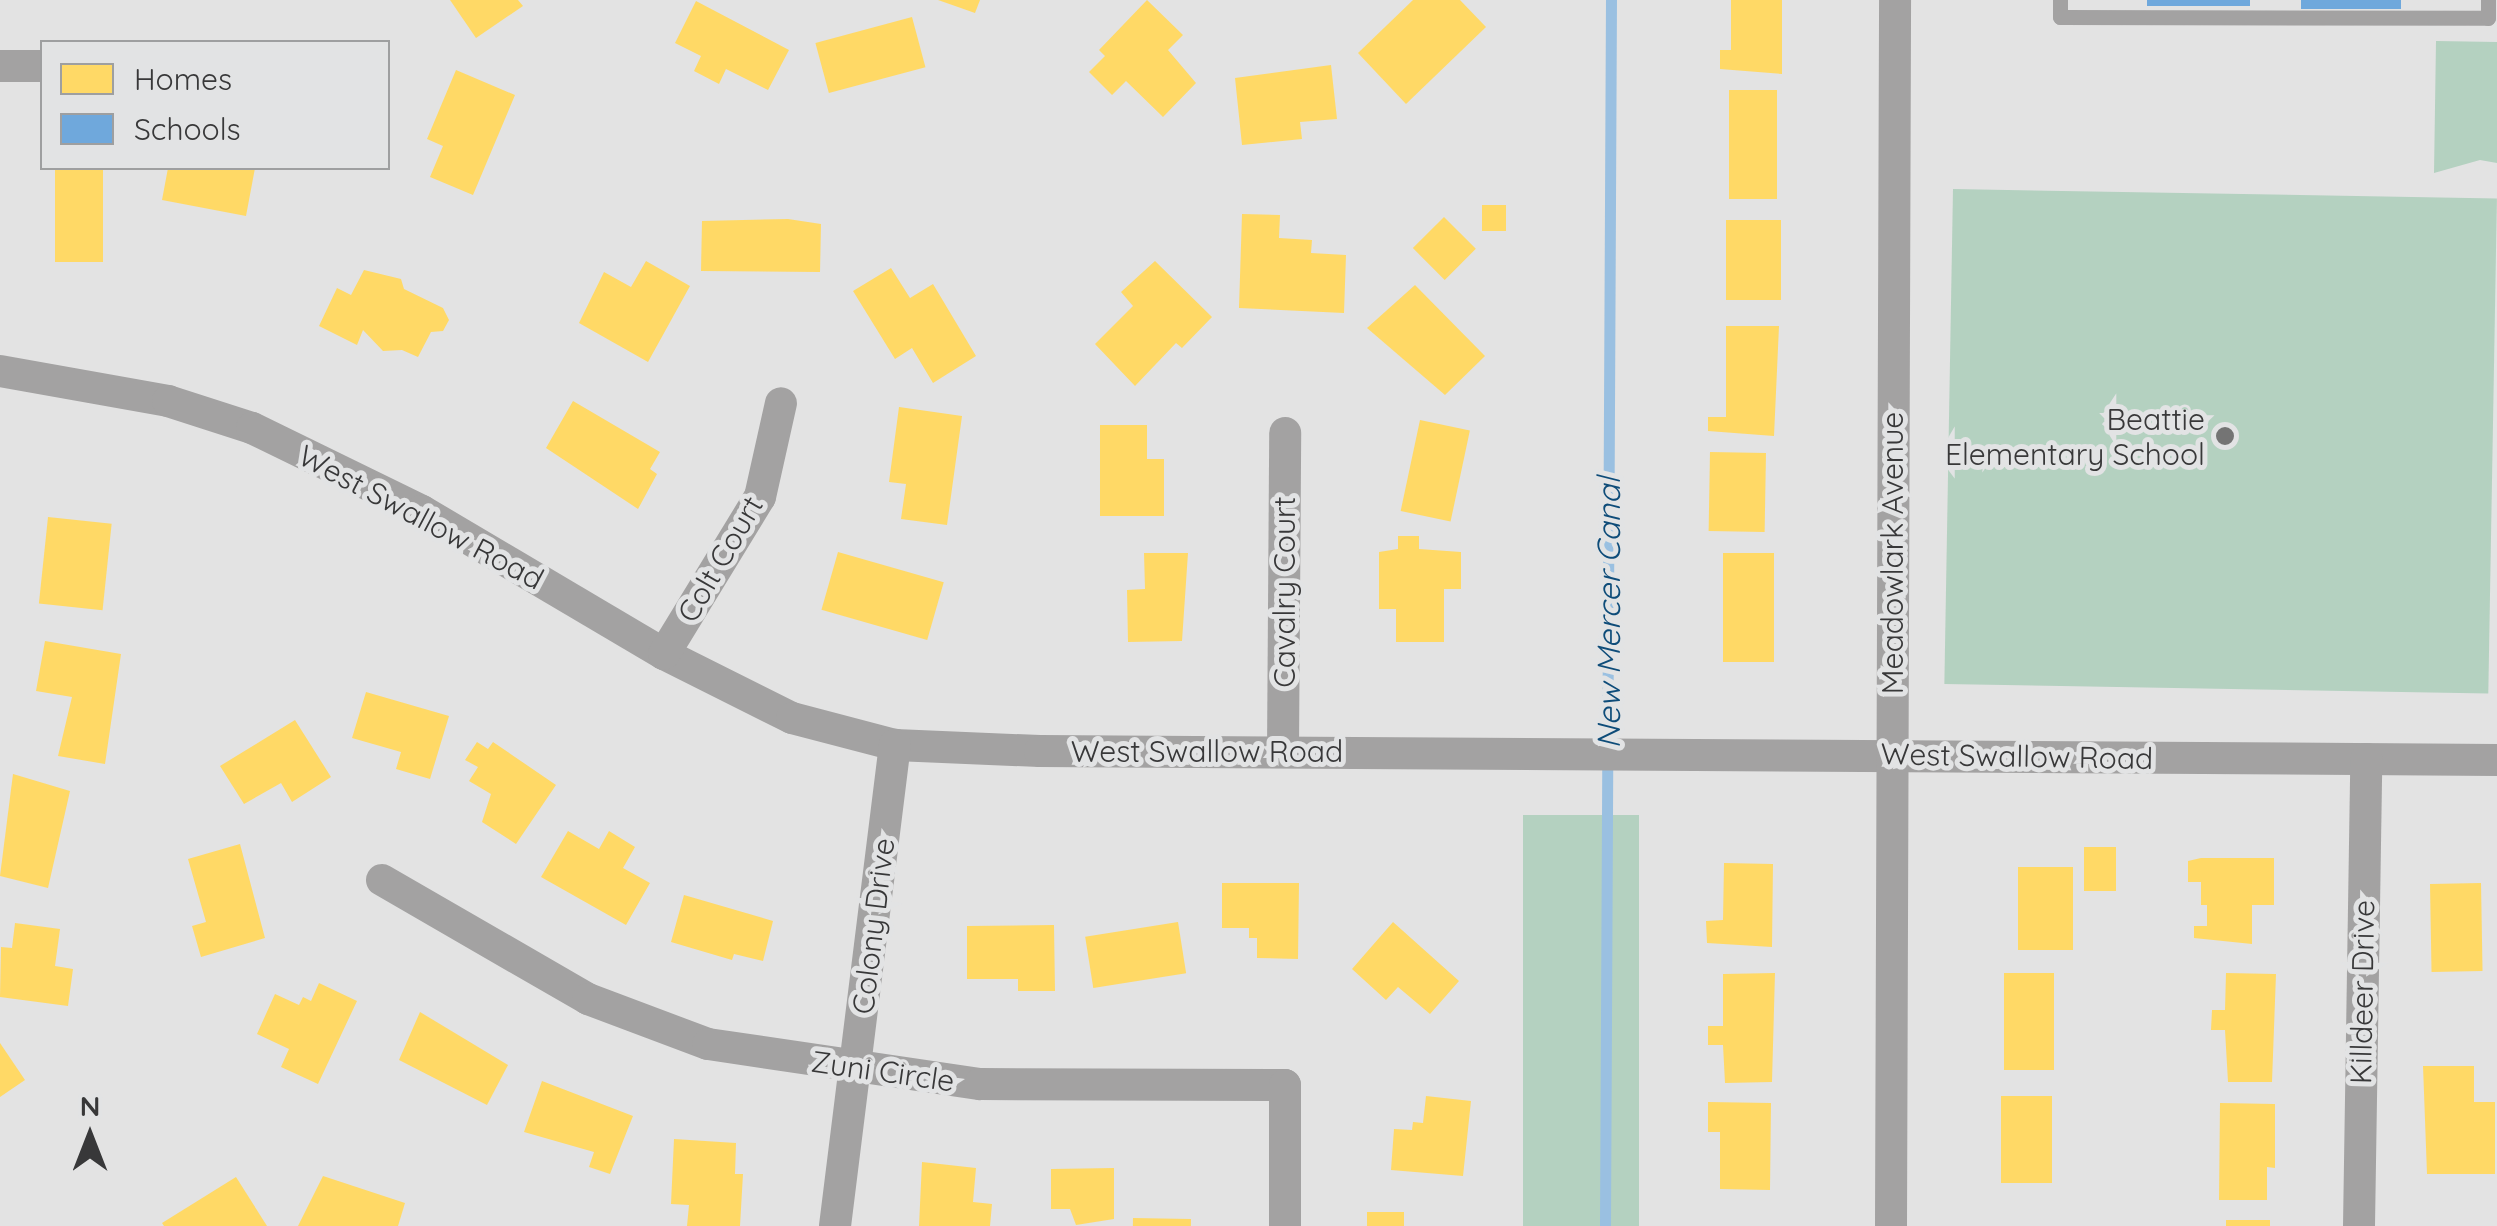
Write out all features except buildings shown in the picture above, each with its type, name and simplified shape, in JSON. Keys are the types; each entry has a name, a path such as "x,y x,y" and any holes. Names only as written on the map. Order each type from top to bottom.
{"street":[{"name":"Meadowlark Avenue","path":"1890,1226 1895,0"},
{"path":"0,66 40,66"},
{"name":"West Swallow Road","path":"0,371 131,393 252,428 422,511 664,654 792,718 896,744 1566,754 2497,760"},
{"name":"Colt Court","path":"664,654 760,497 781,403"},
{"name":"Cavalry Court","path":"1283,750 1285,433"},
{"name":"Colony Drive","path":"835,1226 896,744"},
{"name":"Killdeer Drive","path":"2359,1226 2366,759"},
{"name":"Zuni Circle","path":"382,880 642,1023 708,1044 855,1069 980,1084 1285,1085 1284,1226"}],"lane":[{"path":"2060,0 2060,17 2430,18 2488,18 2488,0"}],"green space":[{"path":"2436,41 2497,42 2497,163 2480,160 2434,173"},
{"name":"Beattie Elementary School","path":"1953,189 2497,198 2488,693 1944,684"},
{"path":"1523,815 1639,815 1639,1226 1523,1226"}],"waterway":[{"name":"New Mercer Canal","path":"1605,1226 1611,0"}],"place":[{"name":"Beattie Elementary School","path":"2225,436"}]}
